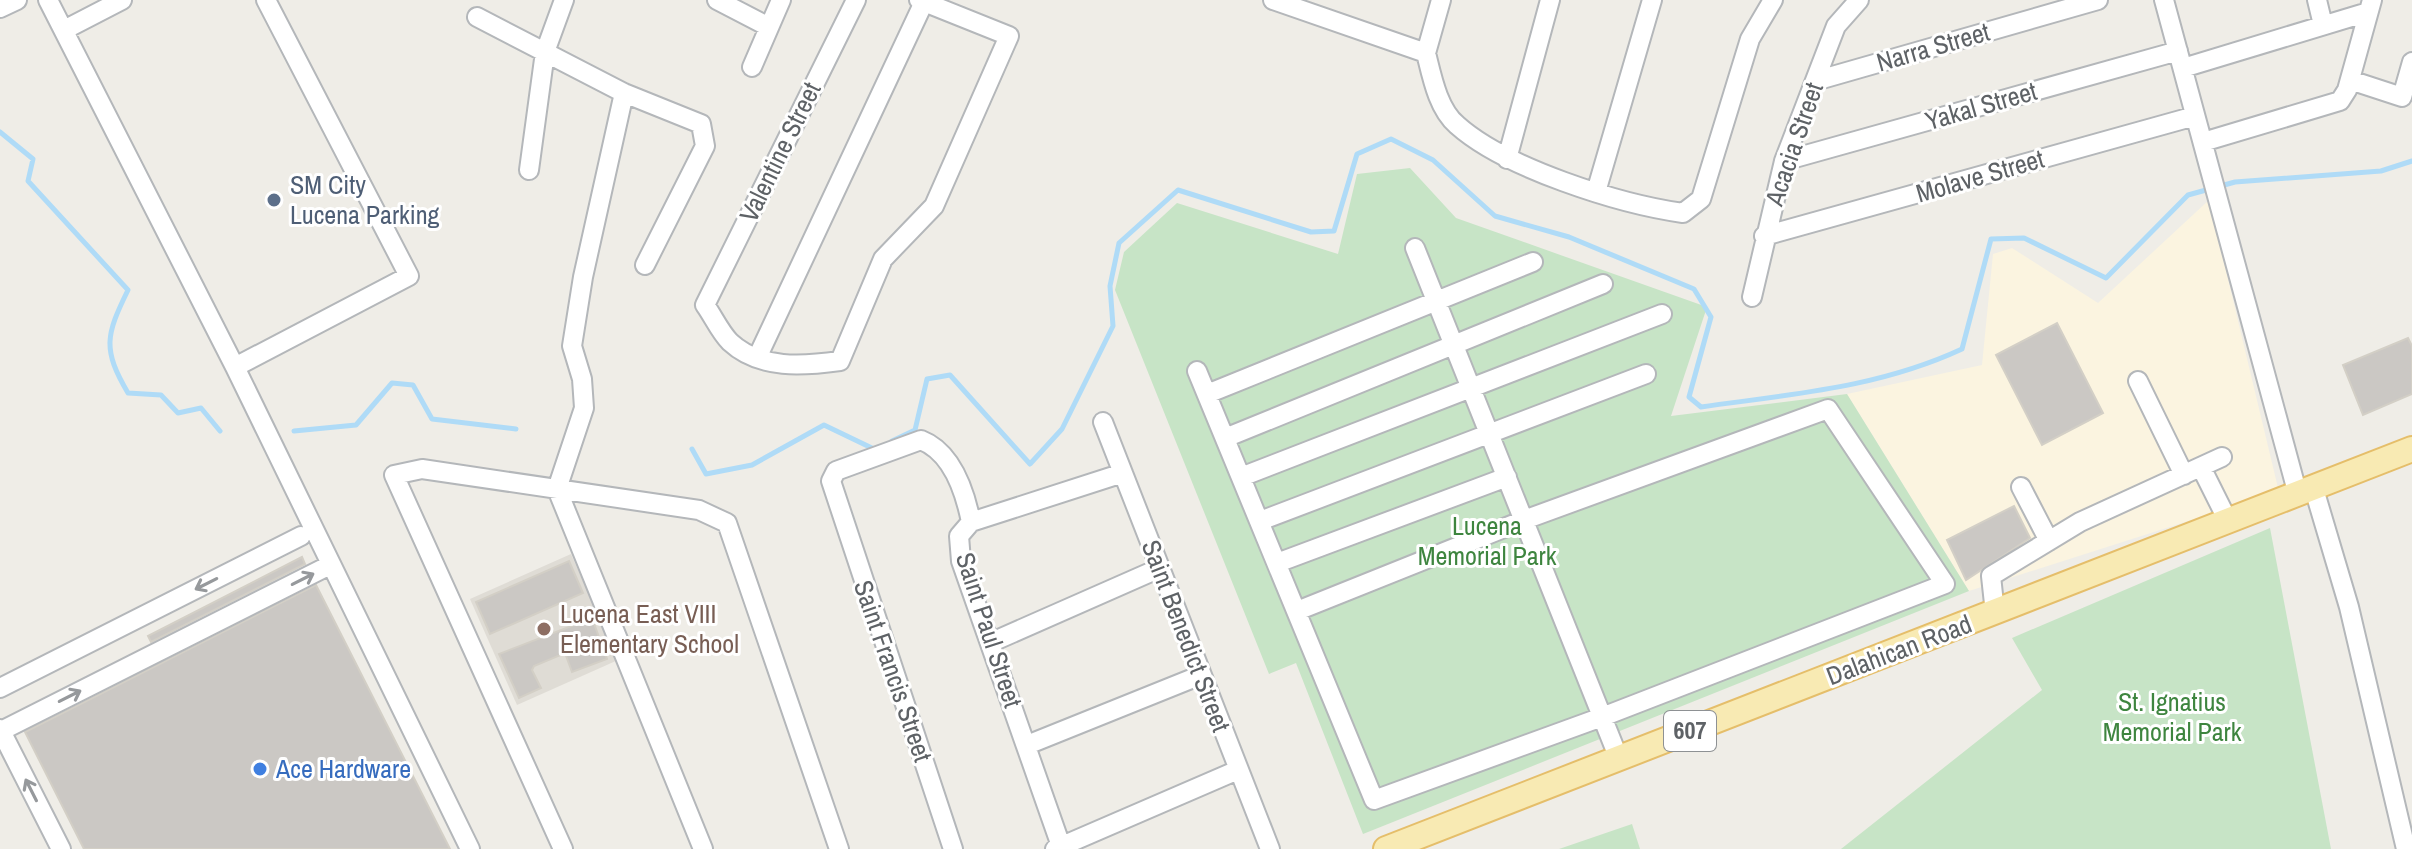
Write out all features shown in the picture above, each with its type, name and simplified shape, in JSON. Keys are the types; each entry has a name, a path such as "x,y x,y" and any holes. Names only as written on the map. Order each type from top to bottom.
{"main road":[{"name":"Dalahican Road","path":"1386,849 2412,449"}],"street":[{"path":"0,8 17,0"},
{"path":"48,0 235,367 308,533 330,565 470,849"},
{"path":"64,30 122,0"},
{"path":"235,367 409,276 266,0"},
{"path":"529,170 545,52 564,0"},
{"path":"717,0 769,27"},
{"path":"752,67 781,0"},
{"name":"Valentine Street","path":"757,358 730,342 705,305 856,0"},
{"path":"1273,0 1328,8 1426,53"},
{"path":"1441,0 1426,53 1434,88 1455,124 1507,159 1596,192 1683,213 1701,199 1750,39 1773,0"},
{"path":"1507,159 1550,0"},
{"path":"1596,192 1652,0"},
{"name":"Acacia Street","path":"1752,297 1784,161 1836,26 1859,0"},
{"name":"Narra Street","path":"1815,81 2098,0"},
{"path":"2164,0 2220,207 2306,492 2349,607 2406,849"},
{"path":"2317,0 2323,25"},
{"path":"921,1 946,5 1009,36 934,206 883,259 840,361 795,367 757,358 921,1"},
{"path":"2203,142 2335,105 2344,96 2350,80 2370,6"},
{"name":"Yakal Street","path":"1784,161 2323,25 2370,6"},
{"path":"477,17 624,93 692,118 705,134 705,146 645,265"},
{"path":"2350,80 2402,97 2412,62"},
{"path":"624,93 583,277 572,346 582,379 584,408 557,489 703,849"},
{"name":"Molave Street","path":"1764,236 2195,116"},
{"path":"1415,248 1619,759"},
{"path":"1207,394 1533,262"},
{"path":"1225,438 1603,284"},
{"path":"1241,477 1662,314"},
{"path":"1197,371 1374,800 1602,717 1945,584 1828,409 1524,520 1297,611"},
{"path":"1260,521 1646,374"},
{"path":"2138,381 2193,471 2228,521"},
{"name":"Saint Benedict Street","path":"1103,422 1270,849"},
{"name":"Saint Francis Street","path":"953,849 831,481 836,471 921,440 935,446 953,472 966,500 971,522"},
{"path":"1995,613 1991,576 2101,511 2222,457"},
{"path":"563,849 394,475 422,469 699,510 727,523 839,849"},
{"name":"Saint Paul Street","path":"1058,848 1027,745 961,561 959,536 971,522 1123,473"},
{"path":"1277,563 1507,477"},
{"path":"2021,487 2049,541"},
{"path":"0,688 308,533"},
{"path":"61,849 0,730 330,565"},
{"path":"992,642 1160,568"},
{"path":"1027,745 1201,675"},
{"path":"1058,848 1238,770"}],"shaded area":[{"path":"2209,200 2279,492 1969,591 1847,394 1982,365 1993,254 2012,248 2098,303"},
{"name":"Lucena East VIII Elementary School","path":"571,554 618,660 517,705 470,599"}],"green space":[{"name":"Lucena Memorial Park","path":"1410,168 1456,218 1707,307 1671,416 1847,394 1969,591 1363,834 1296,663 1269,674 1115,290 1124,252 1177,203 1338,254 1357,174"},
{"name":"St. Ignatius Memorial Park","path":"2270,528 2331,849 1841,849 2042,690 2012,638"},
{"path":"1632,824 1640,849 1559,849"}],"building":[{"path":"2057,323 2103,413 2042,445 1996,355"},
{"path":"2408,338 2412,346 2412,394 2363,415 2343,365"},
{"path":"2014,506 2030,538 1966,580 1947,540"},
{"path":"302,557 305,564 151,642 148,636"},
{"path":"569,561 583,593 490,634 476,602"},
{"path":"316,585 450,849 84,849 25,732"},
{"path":"592,618 607,659 572,672 565,653 534,666 532,670 541,688 519,698 499,654"}],"waterway":[{"path":"0,132 33,159 28,181 128,290 115,319 110,342 114,365 128,393 161,395 178,413 201,408 220,431"},
{"path":"892,441 915,430 927,379 950,375 1030,464 1062,429 1113,326 1110,286 1119,243 1178,190 1311,232 1334,231 1357,154 1391,139 1433,160 1495,216 1569,237 1694,289 1711,317 1689,397 1701,407 1866,381 1899,373 1962,349 1991,239 2024,238 2106,278 2188,195 2235,182 2381,171 2412,161"},
{"path":"294,431 356,425 392,383 413,385 432,419 516,429"},
{"path":"692,449 706,474 752,465 824,425 876,450"}],"place":[{"name":"SM City Lucena Parking","path":"274,200"},
{"name":"Lucena East VIII Elementary School","path":"544,629"},
{"name":"Ace Hardware","path":"260,769"}]}
